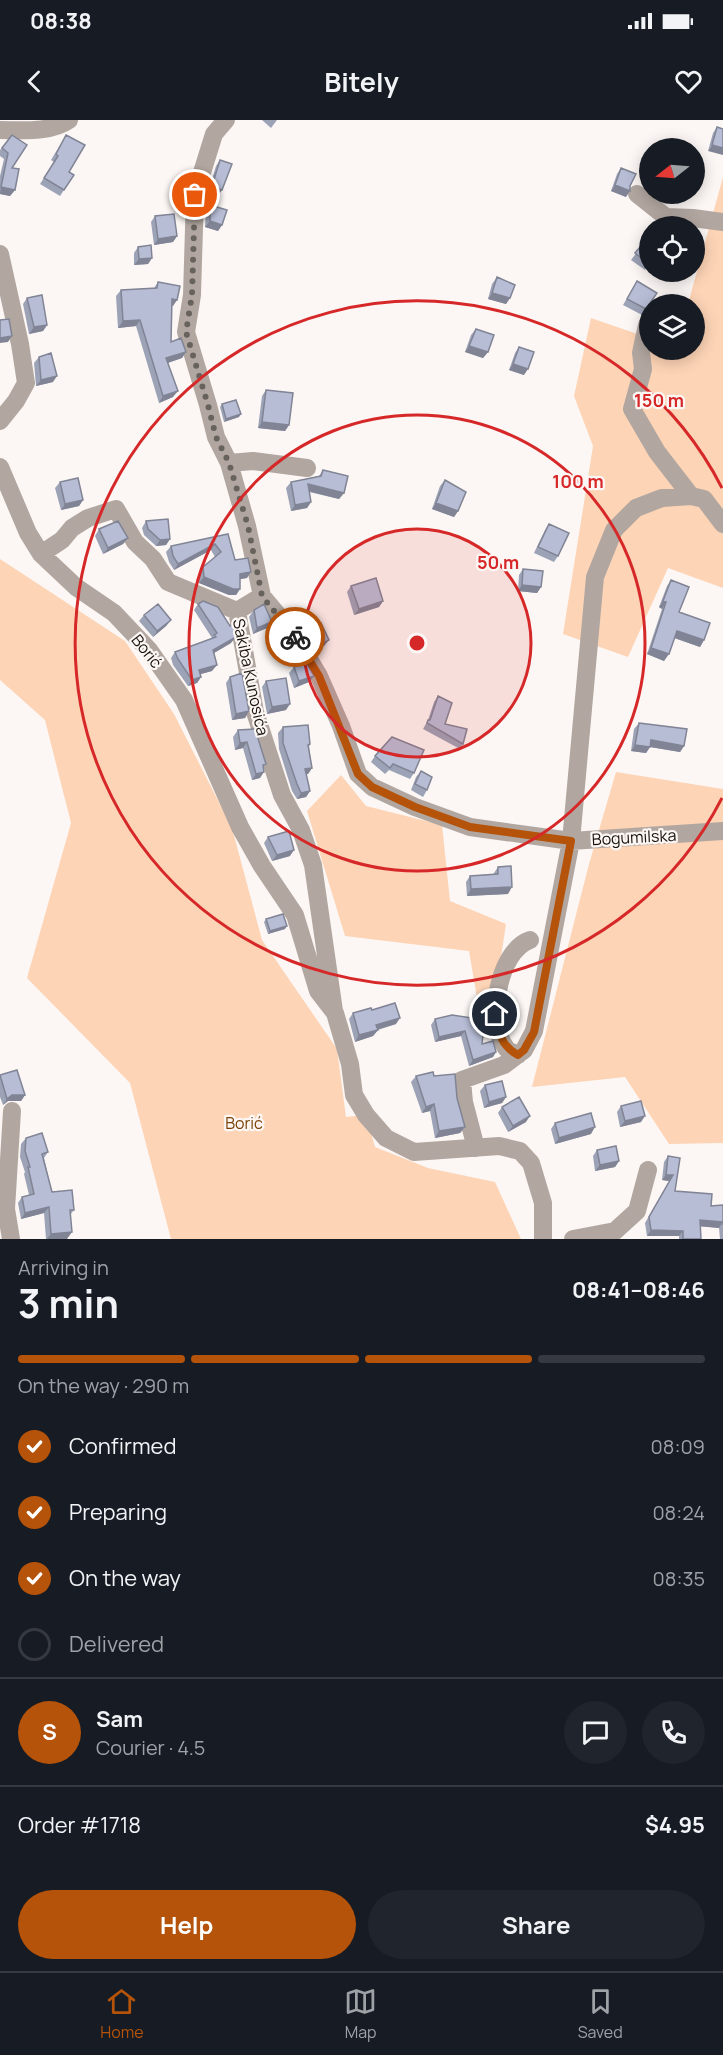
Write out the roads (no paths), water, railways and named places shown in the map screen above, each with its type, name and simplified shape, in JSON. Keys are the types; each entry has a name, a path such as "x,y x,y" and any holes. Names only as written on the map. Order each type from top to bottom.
{"street":[{"path":"0,130 61,126 69,120"},
{"name":"Bogumilska","path":"226,120 214,134 195,195 192,295 186,332 216,437 229,463 248,526 262,596 293,633 319,676 358,774 372,787 415,807 470,827 571,841 723,831"},
{"path":"637,194 666,217 723,222"},
{"path":"0,254 20,344 26,383 16,401 0,421"},
{"path":"642,360 643,369 633,409 657,452 691,496"},
{"path":"229,463 253,461 307,468"},
{"name":"Borić","path":"0,467 28,534 41,554 76,587 114,613 149,650 184,700 240,827 262,866 295,915 318,991 335,1012 350,1064 354,1095 366,1114 386,1138 414,1152 499,1146 520,1150 531,1163 543,1203 543,1239"},
{"path":"476,1148 464,1102 462,1080 504,1065 524,1050 534,1032 571,841 595,577 614,530 636,508 662,498 691,496 704,499 723,524"},
{"path":"41,554 88,518 116,509 135,542 153,559 168,582 237,611"},
{"name":"Sakiba Kunosića","path":"262,596 237,611 255,712 282,795 301,830 313,865 335,1012"},
{"path":"518,1055 506,1048 495,1014 500,982 508,958 523,942 530,940"},
{"path":"11,1239 6,1209 12,1111"},
{"path":"573,1239 615,1231 637,1211 648,1170"}]}
